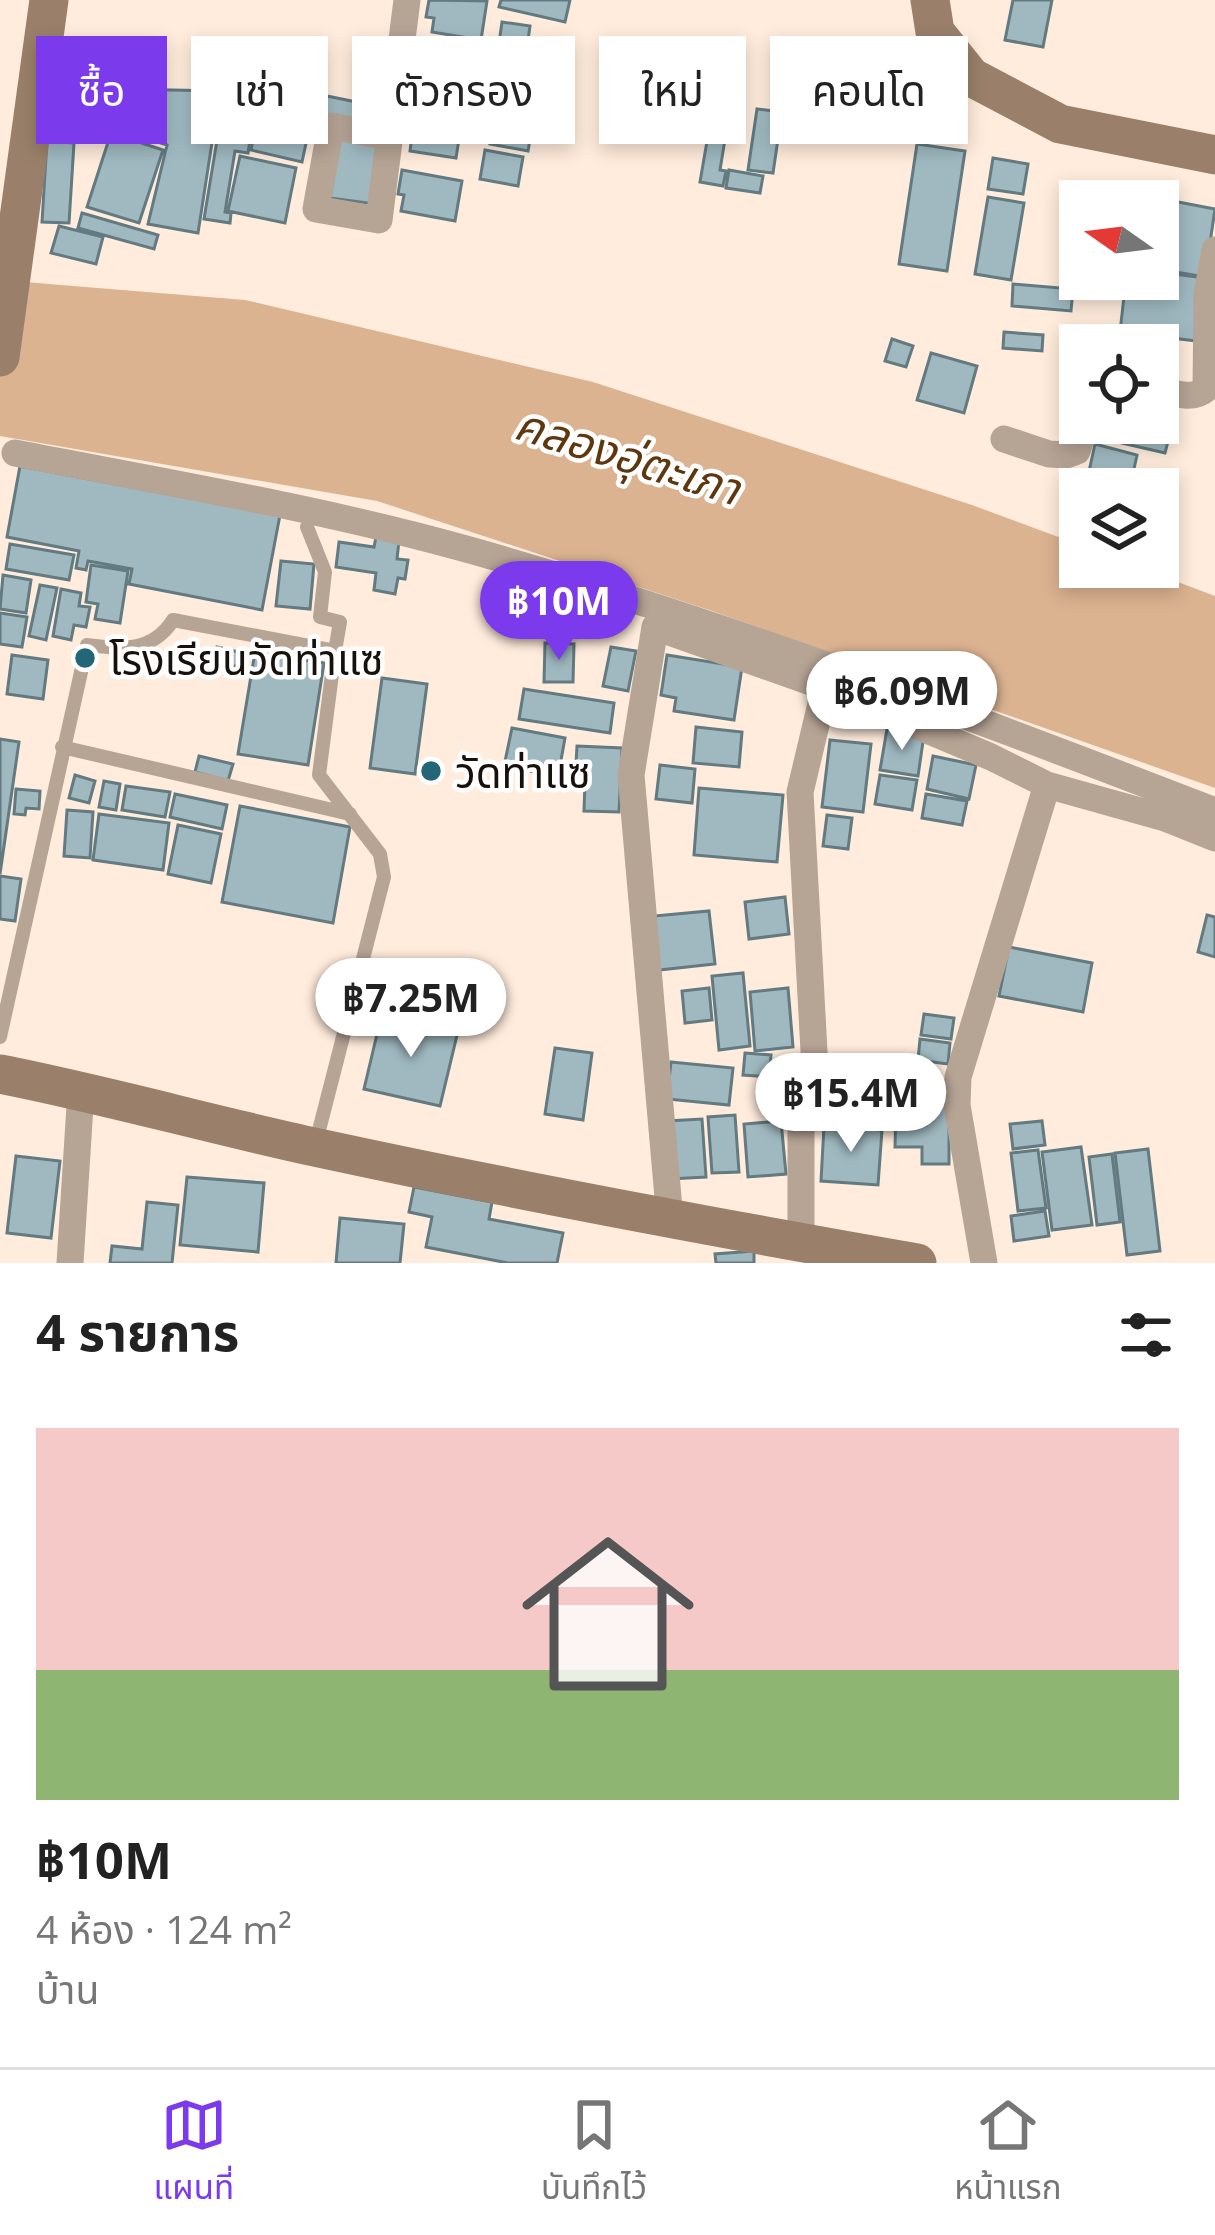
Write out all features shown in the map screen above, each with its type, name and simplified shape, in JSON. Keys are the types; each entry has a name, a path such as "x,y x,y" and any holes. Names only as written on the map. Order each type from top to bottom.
{"street":[{"path":"0,357 49,0"},
{"path":"402,36 407,0"},
{"path":"930,0 935,32 970,77 1060,124 1215,155"},
{"path":"1179,394 1200,394 1206,389 1208,296 1215,250"},
{"path":"1004,439 1066,455 1077,451 1080,444"},
{"path":"15,453 314,510 476,552 680,614 990,724 1215,811"},
{"path":"670,1220 631,775 655,627 825,687 1047,785 1165,818 1215,838"},
{"path":"801,1243 801,1110 815,1070 800,792 825,687"},
{"path":"984,1263 957,1105 958,1077 1047,785"},
{"path":"0,1075 315,1147 670,1220 917,1263"},
{"path":"70,1263 81,1090"}],"lane":[{"path":"307,527 326,572 320,617 340,622 319,775 380,854 384,877 315,1147"},
{"path":"0,1037 87,645 141,646 163,636 173,620 334,651"},
{"path":"62,747 350,814"}],"water":[{"name":"คลองอุ่ตะเภา","path":"0,280 245,300 593,382 1059,537 1059,588 1179,588 1179,582 1215,596 1215,788 712,611 377,501 0,436"}],"building":[{"path":"429,0 487,1 482,36 432,32 434,18 426,17"},
{"path":"501,0 570,0 565,22 499,7"},
{"path":"1013,0 1052,0 1043,47 1005,40"},
{"path":"502,22 530,26 529,36 500,36"},
{"path":"167,90 191,90 191,144 212,144 198,233 148,224 167,145"},
{"path":"328,96 352,101 352,120 328,115"},
{"path":"757,109 770,111 770,144 777,144 773,173 748,170"},
{"path":"339,138 352,140 352,144 383,144 375,204 330,198"},
{"path":"47,144 74,144 69,223 42,222"},
{"path":"107,144 145,144 163,150 139,223 87,207"},
{"path":"216,144 249,144 248,153 235,151 225,212 231,213 230,223 204,219"},
{"path":"252,144 306,144 302,162 251,150"},
{"path":"411,144 458,144 456,158 410,151"},
{"path":"490,144 529,144 528,151"},
{"path":"707,144 724,144 723,186 700,182"},
{"path":"917,144 965,151 947,271 899,264"},
{"path":"485,150 523,157 518,186 480,179"},
{"path":"240,156 296,168 285,223 228,211"},
{"path":"993,158 1028,164 1023,194 988,189"},
{"path":"402,170 462,181 455,221 401,211"},
{"path":"729,170 763,176 760,193 726,188"},
{"path":"988,197 1024,203 1011,280 975,274"},
{"path":"1179,202 1215,209 1205,277 1179,273"},
{"path":"82,213 158,235 154,249 78,228"},
{"path":"59,226 103,237 96,264 51,253"},
{"path":"1179,275 1205,278 1197,341 1179,339 1179,324 1121,324 1124,300 1179,300"},
{"path":"1013,284 1059,288 1059,300 1072,300 1071,311 1012,306"},
{"path":"1004,332 1043,335 1042,351 1003,348"},
{"path":"892,339 913,346 906,367 885,361"},
{"path":"931,353 977,366 964,413 917,400"},
{"path":"1095,444 1137,455 1134,468 1090,468"},
{"path":"1126,444 1167,444 1165,453"},
{"path":"20,466 280,515 262,610 129,584 132,569 88,561 86,570 76,568 79,551 7,537"},
{"path":"376,537 399,541 397,559 408,560 405,579 398,578 395,594 374,590 376,573 336,567 339,542 374,547"},
{"path":"10,544 74,555 69,580 6,569"},
{"path":"281,561 314,564 310,609 276,606"},
{"path":"91,565 128,571 120,623 95,619 98,604 86,602"},
{"path":"3,575 31,580 26,613 0,609"},
{"path":"40,585 57,588 46,640 29,636"},
{"path":"61,589 81,593 79,606 90,607 86,627 74,625 71,640 53,636"},
{"path":"0,613 27,617 22,647 0,644"},
{"path":"545,643 574,644 573,682 544,682"},
{"path":"217,647 247,654 244,668 214,662"},
{"path":"611,647 636,651 628,691 603,686"},
{"path":"255,652 324,663 308,765 238,754"},
{"path":"12,655 48,660 43,699 7,694"},
{"path":"667,655 742,667 734,720 674,711 676,698 661,695"},
{"path":"382,678 427,684 415,774 370,768"},
{"path":"524,689 614,703 610,733 519,719"},
{"path":"696,727 742,732 739,767 693,763"},
{"path":"512,728 565,738 558,777 504,766"},
{"path":"887,729 924,735 918,776 880,770"},
{"path":"0,739 19,742 0,874"},
{"path":"830,740 871,744 863,812 822,807"},
{"path":"577,746 622,748 619,812 584,811 585,782 575,781"},
{"path":"199,756 233,764 228,781 195,772"},
{"path":"933,756 976,765 969,799 927,789"},
{"path":"660,765 695,769 692,803 656,799"},
{"path":"75,775 95,781 89,803 69,798"},
{"path":"880,775 917,780 912,810 875,804"},
{"path":"104,781 120,784 116,810 99,807"},
{"path":"126,786 170,792 165,817 122,810"},
{"path":"699,788 783,795 777,862 694,855"},
{"path":"16,789 40,791 39,809 14,814"},
{"path":"175,794 227,805 222,829 170,817"},
{"path":"926,794 967,801 962,825 922,818"},
{"path":"240,806 350,827 333,923 222,902"},
{"path":"67,810 93,812 90,858 64,856"},
{"path":"99,814 169,823 163,870 93,860"},
{"path":"827,815 852,818 848,849 823,846"},
{"path":"178,825 221,834 211,883 168,874"},
{"path":"0,876 21,879 15,921 0,919"},
{"path":"785,897 789,934 749,939 745,902"},
{"path":"709,911 715,964 659,970 654,916"},
{"path":"1207,915 1215,917 1215,957 1198,952"},
{"path":"1009,947 1092,963 1083,1012 999,996"},
{"path":"743,973 750,1046 719,1050 712,976"},
{"path":"709,988 712,1020 685,1023 682,991"},
{"path":"788,988 793,1047 755,1051 750,992"},
{"path":"382,1013 458,1031 440,1106 364,1089"},
{"path":"924,1014 954,1018 951,1039 921,1035"},
{"path":"920,1039 950,1043 948,1064 918,1060"},
{"path":"555,1048 592,1053 583,1120 545,1114"},
{"path":"745,1053 771,1055 769,1077 743,1075"},
{"path":"671,1062 733,1068 729,1105 667,1099"},
{"path":"919,1100 949,1100 949,1164 922,1164 922,1147 895,1147 896,1110 919,1110"},
{"path":"735,1115 739,1172 712,1173 708,1117"},
{"path":"702,1119 706,1177 670,1179 667,1121"},
{"path":"781,1121 786,1174 748,1177 744,1124"},
{"path":"1042,1121 1045,1145 1013,1149 1010,1124"},
{"path":"824,1126 882,1130 878,1185 821,1181"},
{"path":"1081,1147 1092,1225 1052,1230 1042,1152"},
{"path":"1148,1149 1160,1251 1127,1255 1115,1153"},
{"path":"1038,1150 1046,1208 1018,1211 1011,1153"},
{"path":"1112,1154 1120,1222 1097,1225 1089,1157"},
{"path":"16,1156 60,1161 51,1238 7,1233"},
{"path":"187,1177 264,1183 258,1252 180,1245"},
{"path":"414,1187 492,1202 489,1219 563,1233 557,1263 508,1263 426,1247 432,1217 409,1212"},
{"path":"147,1202 178,1205 172,1263 110,1263 112,1246 142,1249"},
{"path":"1045,1211 1049,1236 1014,1241 1011,1216"},
{"path":"340,1218 404,1224 400,1263 336,1263"},
{"path":"754,1251 754,1263 716,1263 715,1254"}],"place":[{"name":"โรงเรียนวัดท่าแซ","path":"85,658"},
{"name":"วัดท่าแซ","path":"431,771"}]}
